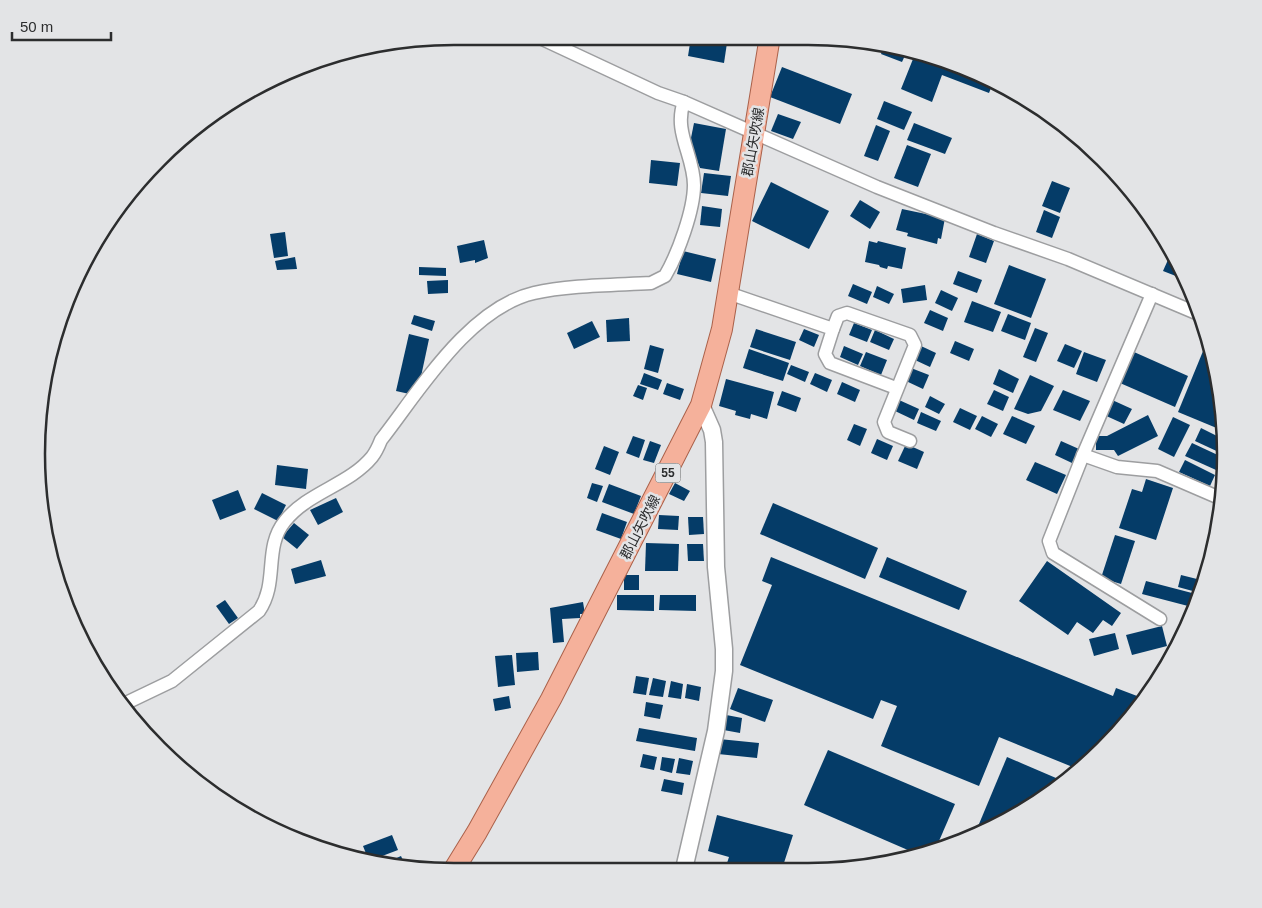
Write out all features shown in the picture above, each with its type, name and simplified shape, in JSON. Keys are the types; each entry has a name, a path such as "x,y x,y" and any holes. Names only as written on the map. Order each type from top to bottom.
{"main road":[{"name":"郡山矢吹線","path":"458,863 551,699 701,405 714,361 728,293 769,45"}],"street":[{"path":"555,45 754,135 929,208 1068,258 1190,310"},
{"path":"129,702 172,681 259,611 266,601 271,587 275,539 285,521 301,504 349,476 373,457 381,440 457,343 489,314 508,303 534,293 651,283 665,276 691,206 694,185 691,162 682,134 681,110 684,102"},
{"path":"728,293 834,329"},
{"path":"1152,294 1083,454 1049,541 1053,552 1160,619"},
{"path":"896,388 830,364 825,354 838,316 847,313 910,335 914,345 884,422 888,432 910,441"},
{"path":"685,863 716,731 724,671 724,649 717,576 714,442 712,430 701,405"},
{"path":"1083,454 1117,467 1156,471 1215,496"}],"building":[{"path":"690,45 727,45 724,63 688,56"},
{"path":"882,52 904,57 902,62 881,54"},
{"path":"913,59 965,76 991,88 989,93 942,75 932,102 901,89"},
{"path":"782,67 852,94 840,124 770,97"},
{"path":"884,101 912,112 904,130 877,119"},
{"path":"778,114 801,122 793,139 771,131"},
{"path":"694,123 726,129 719,171 700,168 690,143"},
{"path":"914,123 952,138 945,154 907,140"},
{"path":"876,125 890,131 878,161 864,156"},
{"path":"907,145 931,154 918,187 894,178"},
{"path":"651,160 680,163 677,186 649,183"},
{"path":"704,173 731,176 728,196 701,193"},
{"path":"1052,181 1070,188 1060,213 1042,206"},
{"path":"771,182 829,211 809,249 752,221"},
{"path":"860,200 880,212 870,229 850,216"},
{"path":"702,206 722,209 720,227 700,225"},
{"path":"902,209 945,218 941,239 938,238 937,244 907,236 908,233 896,230"},
{"path":"1044,210 1060,217 1052,238 1036,232"},
{"path":"285,232 288,256 274,258 270,234"},
{"path":"977,234 994,241 986,263 969,257"},
{"path":"484,240 488,258 475,263 475,260 460,263 457,246"},
{"path":"869,241 877,243 878,241 906,248 902,269 888,266 887,269 865,262"},
{"path":"683,251 716,259 711,282 677,274"},
{"path":"295,257 297,269 277,270 275,261"},
{"path":"1168,260 1177,276 1163,271"},
{"path":"1009,265 1046,279 1031,318 994,304"},
{"path":"419,267 446,268 446,276 419,275"},
{"path":"958,271 982,280 977,293 953,284"},
{"path":"448,280 448,293 428,294 427,281"},
{"path":"853,284 872,292 867,304 848,296"},
{"path":"925,285 927,300 903,303 901,289"},
{"path":"877,286 894,294 889,304 873,297"},
{"path":"941,290 958,298 952,311 935,303"},
{"path":"972,301 1001,312 993,332 964,322"},
{"path":"930,310 948,318 943,331 924,323"},
{"path":"1008,314 1031,323 1025,340 1001,331"},
{"path":"414,315 435,321 432,331 411,324"},
{"path":"629,318 630,341 607,342 606,320"},
{"path":"592,321 600,337 574,349 567,333"},
{"path":"854,323 872,330 867,342 849,335"},
{"path":"1035,328 1048,333 1036,362 1023,357"},
{"path":"756,329 796,342 790,360 750,347"},
{"path":"804,329 819,335 814,347 799,340"},
{"path":"875,330 894,339 889,350 870,342"},
{"path":"409,334 429,339 419,386 414,395 396,391"},
{"path":"955,341 974,349 969,361 950,353"},
{"path":"1065,344 1082,351 1074,368 1057,361"},
{"path":"650,345 664,349 658,373 644,369"},
{"path":"844,346 863,354 858,365 840,357"},
{"path":"921,346 936,353 930,367 915,360"},
{"path":"749,349 789,363 783,381 743,368"},
{"path":"1203,350 1214,401 1216,428 1178,412"},
{"path":"866,352 887,360 881,375 860,366"},
{"path":"1084,352 1106,360 1097,382 1076,374"},
{"path":"1134,352 1188,376 1175,407 1120,383"},
{"path":"791,365 809,372 805,382 787,374"},
{"path":"911,368 929,375 923,389 906,381"},
{"path":"999,369 1019,379 1013,393 993,384"},
{"path":"644,373 662,380 658,390 640,384"},
{"path":"815,373 832,380 827,392 810,384"},
{"path":"1030,375 1054,386 1041,411 1028,414 1014,409"},
{"path":"726,379 774,392 767,419 751,414 750,419 735,415 736,411 719,406"},
{"path":"842,382 860,390 855,402 837,394"},
{"path":"667,383 684,389 680,400 663,394"},
{"path":"638,385 647,388 643,400 633,396"},
{"path":"994,390 1009,397 1003,411 987,404"},
{"path":"1063,390 1090,401 1080,421 1053,410"},
{"path":"782,391 801,398 796,412 777,405"},
{"path":"930,396 945,404 939,414 925,407"},
{"path":"1110,399 1132,409 1124,424 1102,414"},
{"path":"899,400 919,409 914,420 895,411"},
{"path":"960,408 977,416 970,430 953,422"},
{"path":"921,412 941,421 936,431 917,423"},
{"path":"1148,415 1158,436 1118,456 1114,450 1096,450 1096,436 1107,436"},
{"path":"982,416 998,424 991,437 975,429"},
{"path":"1012,416 1035,426 1026,444 1003,434"},
{"path":"1173,417 1190,425 1174,457 1158,449"},
{"path":"854,424 867,429 860,446 847,440"},
{"path":"1201,428 1216,436 1217,451 1195,441"},
{"path":"633,436 645,440 639,458 626,453"},
{"path":"877,439 893,446 887,460 871,453"},
{"path":"650,441 661,445 654,463 643,460"},
{"path":"1061,441 1079,449 1072,463 1055,455"},
{"path":"1192,443 1217,455 1216,469 1216,470 1185,456"},
{"path":"906,444 924,452 917,469 898,461"},
{"path":"604,446 619,452 610,475 595,469"},
{"path":"1185,460 1215,475 1210,486 1179,472"},
{"path":"1035,462 1066,475 1057,494 1026,480"},
{"path":"277,465 308,469 306,489 275,485"},
{"path":"1146,479 1173,488 1156,540 1119,528 1132,489 1142,492"},
{"path":"592,483 603,486 597,502 587,498"},
{"path":"675,483 690,491 684,501 669,494"},
{"path":"609,484 641,496 634,514 602,502"},
{"path":"238,490 246,510 220,520 212,500"},
{"path":"262,493 286,505 278,521 254,509"},
{"path":"336,498 343,512 318,525 310,510"},
{"path":"773,503 878,548 865,579 760,534"},
{"path":"602,513 627,522 621,539 596,530"},
{"path":"659,515 679,516 678,530 658,529"},
{"path":"688,517 703,517 704,534 689,535"},
{"path":"294,523 309,535 297,549 282,537"},
{"path":"1115,535 1135,541 1121,584 1101,578"},
{"path":"646,543 679,544 678,571 645,571"},
{"path":"687,544 703,544 704,561 688,561"},
{"path":"771,557 1113,696 1116,688 1137,696 1116,724 1072,767 999,737 979,786 881,746 897,706 881,700 873,719 740,665 772,585 762,581"},
{"path":"887,557 967,591 959,610 879,577"},
{"path":"321,560 326,576 295,584 291,569"},
{"path":"1047,561 1121,613 1112,626 1103,620 1093,633 1077,622 1068,635 1019,601"},
{"path":"624,575 639,575 639,590 624,590"},
{"path":"1181,575 1197,579 1193,591 1178,587"},
{"path":"1146,581 1192,593 1188,606 1142,594"},
{"path":"617,595 654,595 654,611 617,610"},
{"path":"660,595 696,595 696,611 659,610"},
{"path":"225,600 238,618 229,624 216,606"},
{"path":"583,602 585,614 580,614 580,618 562,619 564,642 553,643 550,608"},
{"path":"1162,626 1167,646 1132,655 1126,635"},
{"path":"1115,633 1119,649 1094,656 1089,639"},
{"path":"538,652 539,670 517,672 516,653"},
{"path":"512,655 515,685 498,687 495,656"},
{"path":"636,676 649,678 646,695 633,693"},
{"path":"653,678 666,681 663,697 649,695"},
{"path":"671,681 683,684 681,699 668,697"},
{"path":"687,684 701,687 699,701 685,698"},
{"path":"738,688 773,700 765,722 730,709"},
{"path":"509,696 511,708 495,711 493,699"},
{"path":"646,702 663,705 660,719 644,716"},
{"path":"721,714 742,718 740,733 718,729"},
{"path":"639,728 697,738 695,751 636,741"},
{"path":"719,739 759,743 757,758 718,754"},
{"path":"828,750 955,804 939,841 908,850 804,805"},
{"path":"643,754 657,757 654,770 640,767"},
{"path":"662,757 675,759 672,773 660,770"},
{"path":"1007,757 1057,778 1012,808 978,826"},
{"path":"679,758 693,761 690,775 676,773"},
{"path":"664,779 684,783 682,795 661,791"},
{"path":"717,815 793,835 784,863 727,863 729,857 708,851"},
{"path":"392,835 398,850 381,856 366,853 363,846"},
{"path":"401,856 403,860 401,860 395,859"}]}
